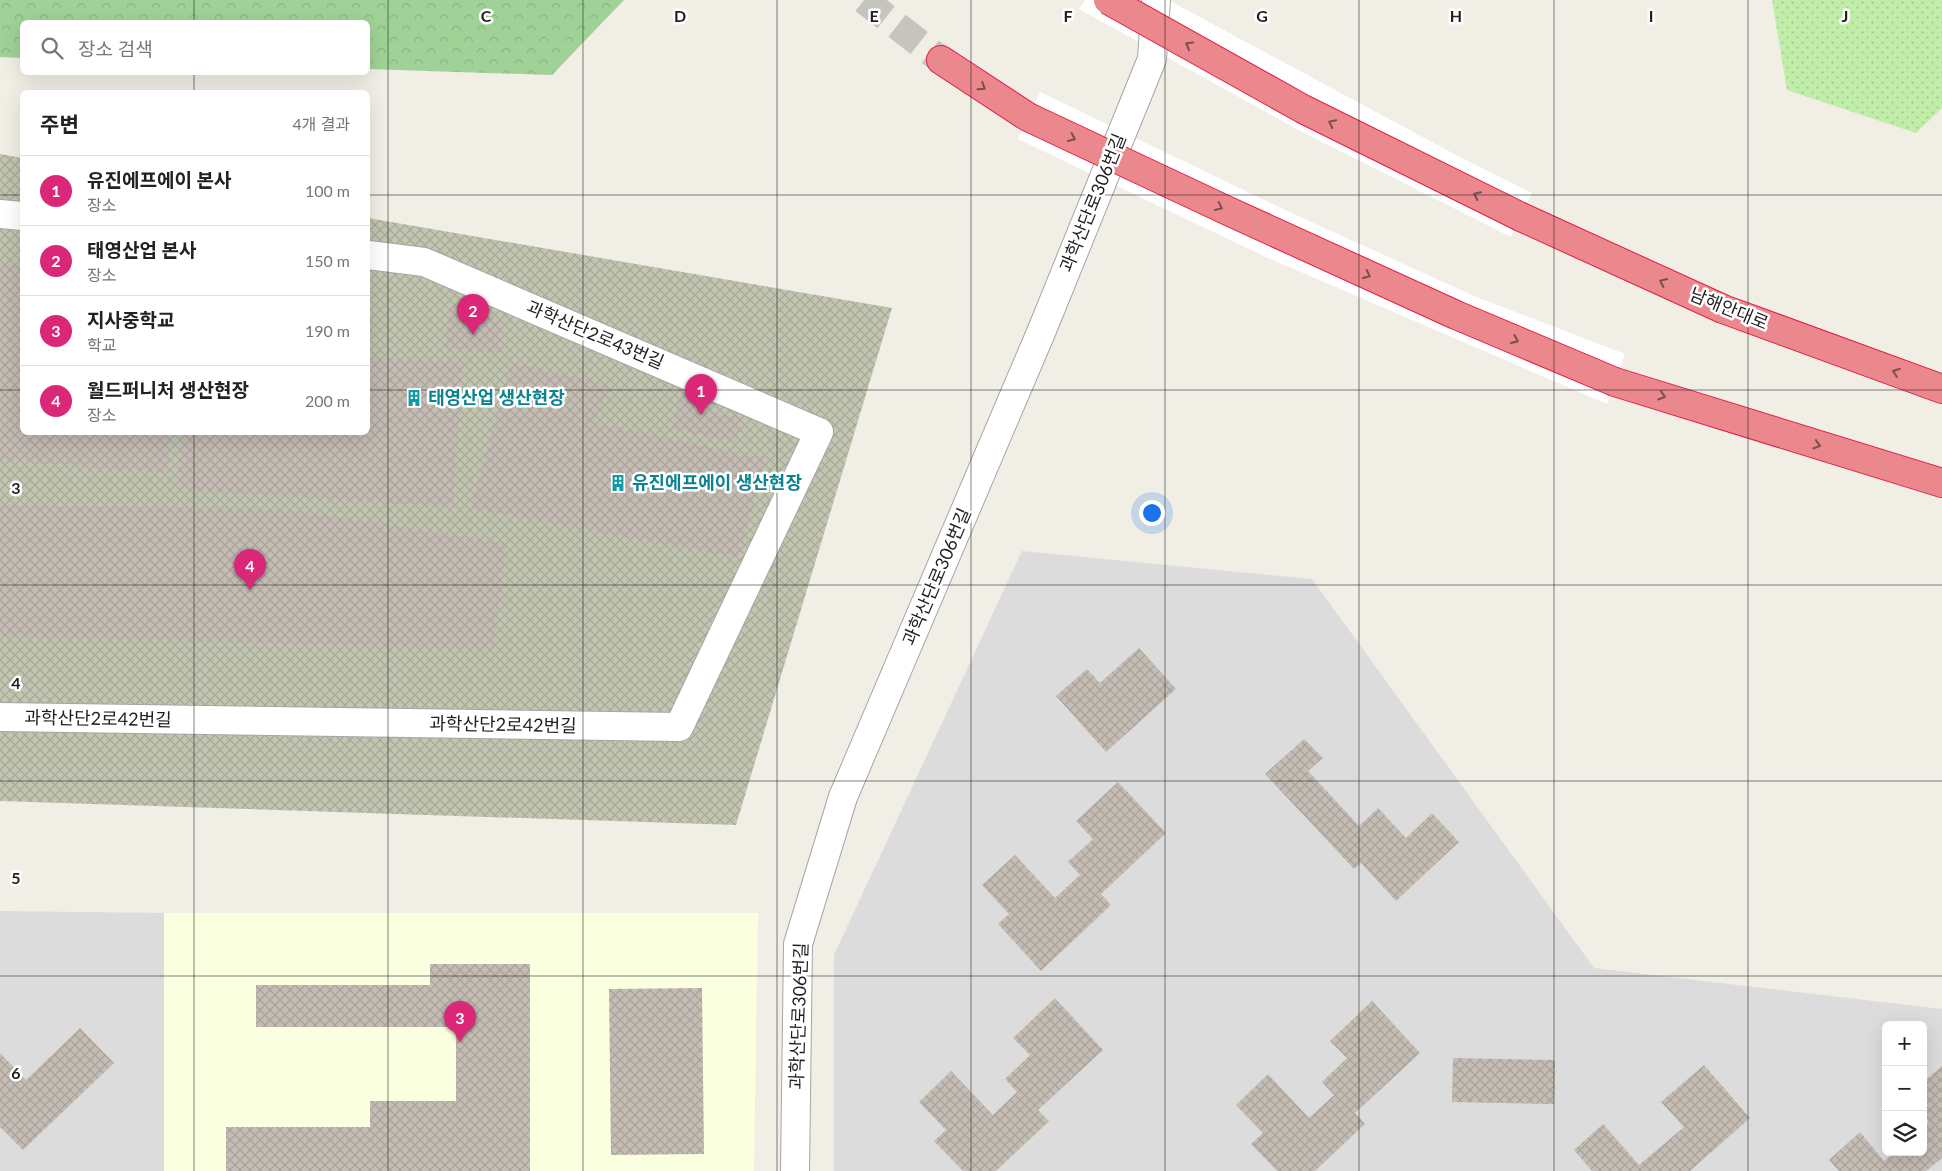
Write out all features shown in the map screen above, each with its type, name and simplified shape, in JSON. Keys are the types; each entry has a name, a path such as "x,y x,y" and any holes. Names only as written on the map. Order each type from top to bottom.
{"highway":[{"name":"남해안대로","path":"1108,0 1303,108 1521,217 1723,309 1942,389"},
{"path":"941,60 1028,117 1456,316 1615,382 1942,483"}],"street":[{"name":"과학산단로306번길","path":"795,1171 798,944 843,796 1042,330 1152,59 1156,0"},
{"path":"0,214 20,216"},
{"name":"과학산단2로43번길","path":"370,255 424,262 819,432"},
{"name":"과학산단2로42번길","path":"0,717 679,727 819,432"}],"shaded area":[{"path":"0,154 20,158 20,435 370,435 370,218 892,308 736,825 0,801"},
{"path":"1022,551 1312,579 1594,968 1942,1009 1942,1171 834,1171 834,955"},
{"path":"0,911 164,913 164,1171 0,1171"},
{"path":"164,913 758,913 754,1171 164,1171"}],"green space":[{"path":"0,0 624,0 552,75 370,69 370,20 20,20 20,58 0,57"},
{"path":"1772,0 1942,0 1942,108 1916,133 1787,90"}],"pier":[{"path":"1085,0 1168,0 1456,155 1532,193 1511,237 1306,134 1079,9"},
{"path":"1040,92 1287,211 1474,296 1625,354 1607,404 1266,257 1018,139"}],"building":[{"path":"0,263 20,265 20,435 171,435 168,473 0,460"},
{"path":"451,303 501,321 500,353 444,349"},
{"name":"태영산업 생산현장","path":"370,314 373,314 370,357"},
{"name":"태영산업 생산현장","path":"370,357 463,363 453,507 177,489 181,435 370,435"},
{"name":"유진에프에이 생산현장","path":"512,362 610,385 595,423 765,459 739,558 470,508"},
{"path":"681,392 706,398 712,411 742,419 736,443 672,428"},
{"path":"0,505 293,510 506,543 494,649 0,636"},
{"path":"1139,648 1176,689 1106,752 1056,696 1087,669 1100,683"},
{"path":"1304,739 1323,758 1308,771 1359,826 1378,808 1406,838 1432,813 1459,842 1396,901 1361,863 1354,869 1265,774"},
{"path":"1118,782 1166,833 1101,894 1111,905 1041,971 998,924 1009,914 982,885 1015,855 1055,898 1080,875 1068,862 1093,839 1076,821"},
{"path":"430,964 530,964 530,1171 226,1171 226,1127 370,1127 370,1101 456,1101 456,1027 256,1027 256,985 430,985"},
{"path":"702,988 704,1154 611,1155 609,989"},
{"path":"1055,998 1103,1050 1038,1110 1049,1121 996,1171 963,1171 934,1141 946,1130 919,1102 951,1071 993,1115 1017,1092 1005,1079 1030,1055 1013,1038"},
{"path":"1372,1001 1420,1053 1355,1113 1365,1124 1315,1171 1277,1171 1251,1144 1263,1133 1236,1105 1268,1074 1309,1118 1334,1095 1322,1082 1347,1058 1330,1041"},
{"path":"80,1028 114,1063 23,1150 0,1127 0,1053 26,1080"},
{"path":"1453,1058 1555,1060 1554,1104 1452,1102"},
{"path":"1704,1065 1750,1118 1690,1171 1592,1171 1574,1150 1603,1124 1639,1165 1684,1127 1661,1102"},
{"path":"1942,1066 1942,1158 1926,1171 1839,1171 1829,1160 1860,1132 1884,1161 1890,1156 1927,1156 1927,1124 1929,1122 1927,1120 1927,1079"}],"tunnel":[{"path":"864,0 941,60"}],"place":[{"name":"태영산업 본사","path":"473,335"},
{"name":"태영산업 생산현장","path":"414,398"},
{"name":"유진에프에이 본사","path":"701,415"},
{"name":"유진에프에이 생산현장","path":"618,483"},
{"name":"월드퍼니처 생산현장","path":"250,590"},
{"name":"지사중학교","path":"460,1042"}]}
